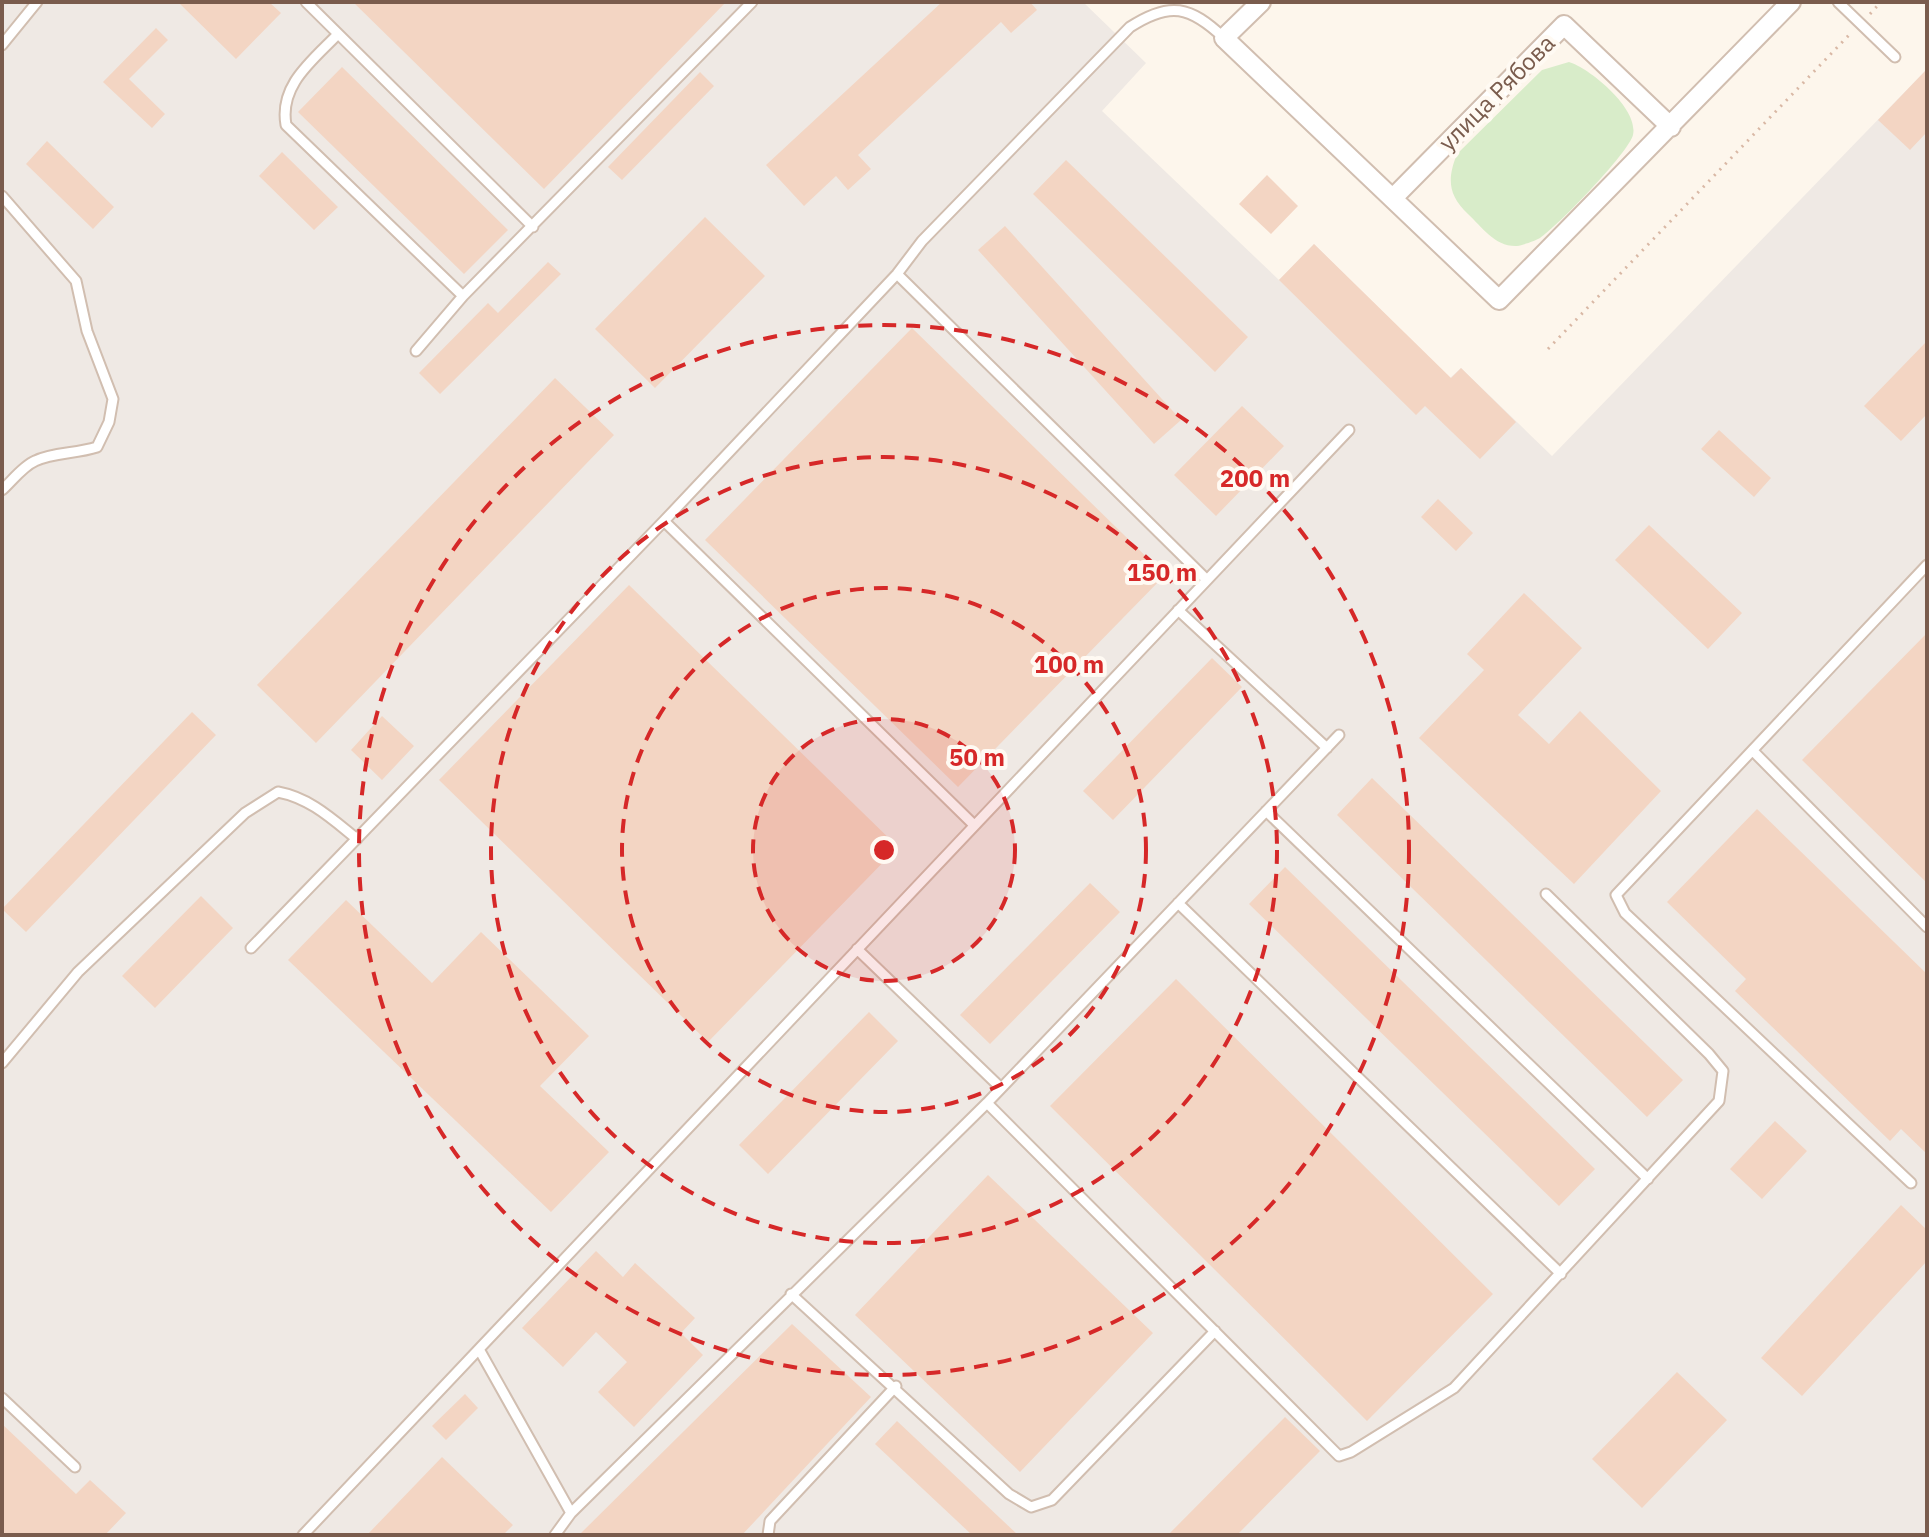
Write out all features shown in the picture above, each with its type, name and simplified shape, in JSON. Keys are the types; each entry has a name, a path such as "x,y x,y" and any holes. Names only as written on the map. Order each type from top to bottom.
{"street":[{"path":"1261,2 1224,38 1499,300 1791,2"},
{"name":"улица Рябова","path":"1393,198 1564,25 1671,127"}],"lane":[{"path":"2,45 37,2"},
{"path":"306,2 533,227"},
{"path":"416,351 463,296 752,2"},
{"path":"1838,2 1895,57"},
{"path":"251,948 664,521 897,274 922,241 1130,27 1149,13 1174,10 1201,16 1224,38"},
{"path":"338,34 289,89 283,107 286,125 463,296"},
{"path":"2,196 76,281 87,331 113,399 109,422 97,447 74,455 54,455 33,461 2,490"},
{"path":"897,274 1207,580"},
{"path":"303,1535 1349,430"},
{"path":"664,521 974,825"},
{"path":"1911,1183 1625,913 1616,895 1927,565"},
{"path":"1178,610 1327,748"},
{"path":"555,1535 571,1513 987,1103 1339,735"},
{"path":"1753,751 1927,927"},
{"path":"2,1063 78,972 245,813 278,792 296,795 322,810 357,839"},
{"path":"1266,811 1648,1179"},
{"path":"987,1103 1339,1456 1454,1388 1719,1101 1723,1071 1546,894"},
{"path":"1178,903 1561,1274"},
{"path":"857,949 1001,1088"},
{"path":"791,1294 896,1386 1009,1494 1031,1507 1052,1500 1215,1331"},
{"path":"480,1351 571,1513"},
{"path":"768,1535 770,1521 896,1386"},
{"path":"2,1398 75,1467"}],"path":[{"path":"1548,349 1881,2"}],"shaded area":[{"path":"2,2 1083,2 1146,63 1102,111 1279,280 1314,244 1450,378 1461,368 1552,456 1927,69 1927,1535 2,1535"}],"green space":[{"path":"1569,62 1612,91 1629,114 1633,135 1606,172 1549,231 1522,245 1502,243 1484,230 1456,200 1451,179 1457,154 1542,70"}],"building":[{"path":"178,2 269,2 281,13 236,59"},
{"path":"353,2 726,2 544,189"},
{"path":"942,2 1030,2 1037,10 1011,33 1001,22 858,155 871,169 848,190 836,176 804,206 766,165"},
{"path":"156,28 168,40 129,79 165,114 152,128 103,82"},
{"path":"342,67 508,230 464,274 298,112"},
{"path":"1927,69 1927,132 1910,150 1878,120"},
{"path":"700,72 714,86 622,180 608,167"},
{"path":"47,141 114,207 93,229 26,164"},
{"path":"282,152 338,207 314,230 259,176"},
{"path":"1066,160 1248,337 1215,372 1033,194"},
{"path":"1267,175 1298,206 1271,234 1239,204"},
{"path":"705,217 765,276 655,388 595,329"},
{"path":"1005,226 1181,420 1154,444 978,250"},
{"path":"1314,244 1451,378 1461,368 1516,422 1480,459 1425,406 1416,415 1279,280"},
{"path":"548,262 561,274 440,394 419,373 488,303 498,313"},
{"path":"912,328 1165,575 958,787 705,540"},
{"path":"1927,341 1927,414 1901,441 1864,406"},
{"path":"555,378 614,435 316,743 257,685"},
{"path":"1242,406 1284,446 1216,516 1174,475"},
{"path":"1719,430 1771,478 1754,497 1701,449"},
{"path":"1438,499 1473,533 1456,551 1421,517"},
{"path":"1649,525 1742,613 1708,649 1615,560"},
{"path":"629,585 898,847 708,1042 439,780"},
{"path":"1524,593 1582,648 1518,715 1549,744 1580,711 1661,791 1574,884 1419,738 1484,670 1467,654"},
{"path":"1927,633 1927,883 1802,760"},
{"path":"1212,658 1242,687 1113,820 1083,791"},
{"path":"192,712 216,735 26,932 2,909"},
{"path":"382,716 414,746 382,780 351,750"},
{"path":"1372,778 1683,1080 1647,1117 1337,815"},
{"path":"1757,809 1927,974 1927,1154 1901,1129 1890,1141 1735,991 1746,979 1667,902"},
{"path":"1285,867 1595,1169 1559,1206 1249,904"},
{"path":"1090,883 1120,912 990,1044 960,1015"},
{"path":"201,896 233,928 155,1008 122,976"},
{"path":"346,900 432,983 481,932 589,1036 540,1086 609,1152 551,1212 288,960"},
{"path":"1176,979 1493,1294 1367,1421 1050,1106"},
{"path":"869,1012 898,1041 768,1174 739,1145"},
{"path":"1775,1121 1807,1151 1762,1199 1730,1169"},
{"path":"988,1175 1153,1333 1020,1472 855,1315"},
{"path":"1901,1205 1927,1230 1927,1261 1802,1396 1761,1358"},
{"path":"596,1251 623,1277 635,1263 695,1318 681,1333 703,1355 634,1427 598,1392 627,1362 596,1332 563,1367 522,1328"},
{"path":"792,1324 871,1397 742,1535 579,1535"},
{"path":"1677,1372 1727,1420 1642,1508 1592,1459"},
{"path":"465,1394 478,1408 446,1440 432,1426"},
{"path":"1285,1417 1320,1451 1237,1535 1168,1535"},
{"path":"897,1421 1018,1535 972,1535 875,1444"},
{"path":"2,1424 76,1494 90,1480 126,1513 105,1535 2,1535"},
{"path":"442,1457 513,1525 503,1535 367,1535"}]}
